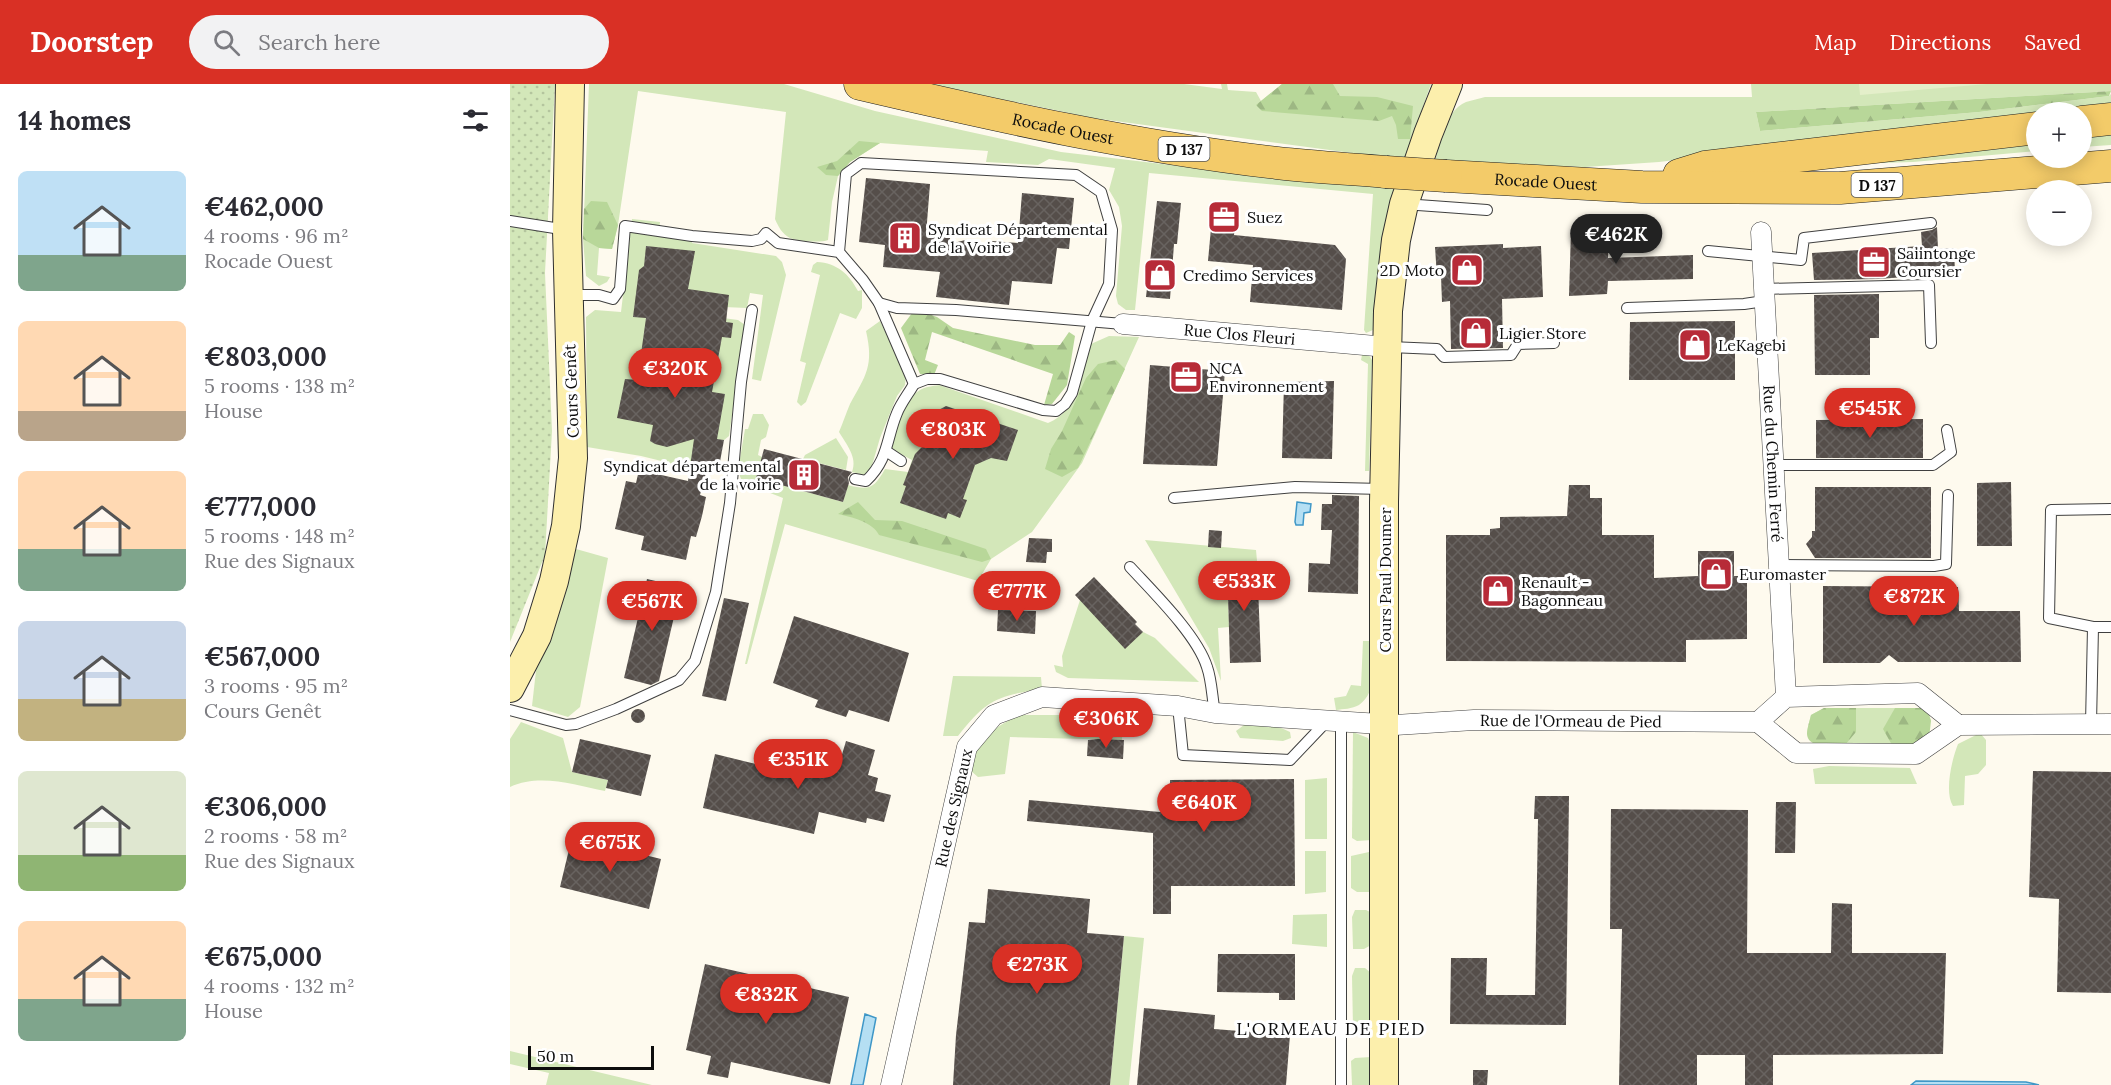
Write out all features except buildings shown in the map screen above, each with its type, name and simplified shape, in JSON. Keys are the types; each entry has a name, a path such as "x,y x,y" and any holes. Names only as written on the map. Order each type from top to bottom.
{"main road":[{"name":"Rocade Ouest","path":"860,84 984,113 1129,141 1276,163 1446,176 1642,187 1840,188 2111,166"},
{"path":"2092,121 2111,119"},
{"name":"D 137","path":"1642,187 1705,167 2026,129"}],"street":[{"name":"Cours Genêt","path":"510,688 537,636 554,581 566,526 573,458 567,230 570,84"},
{"name":"Cours Paul Doumer","path":"1383,1085 1384,489 1387,347 1392,273 1404,204 1448,84"},
{"name":"Rue du Chemin Ferré","path":"1761,232 1786,697"},
{"name":"Rue Clos Fleuri","path":"1123,324 1387,347"},
{"path":"1958,725 1918,693 1786,697 1758,722 1796,753 1916,754 1958,725 2101,724"},
{"name":"Rue des Signaux","path":"891,1085 967,747 994,715 1042,697 1178,706 1215,713 1385,724"},
{"name":"Rue de l'Ormeau de Pied","path":"1385,724 1474,720 1758,722"}],"lane":[{"path":"839,252 846,174 861,163 1077,175 1101,192 1112,230 1109,284 1092,321 1072,393 1065,404 1056,411 1043,410 940,379 927,379 914,384 897,412 886,452 878,470 866,481 855,479"},
{"path":"1404,204 1487,210"},
{"path":"510,221 567,230"},
{"path":"1707,251 1801,260 1804,238 1931,223"},
{"path":"568,295 599,295 613,299 620,289 625,226 692,236 752,241 761,239 766,233 778,243 839,252 879,303 914,384"},
{"path":"1627,308 1744,304 1764,295 1929,285 1931,343"},
{"name":"Rue Clos Fleuri","path":"879,303 897,308 956,310 1123,324"},
{"path":"510,710 566,725 576,724 679,680 695,661 716,592 730,503 741,382 752,310"},
{"path":"1387,347 1437,349 1443,357 1511,355 1518,344 1554,343"},
{"path":"1773,465 1933,465 1951,452 1947,430"},
{"path":"886,452 901,460"},
{"path":"1173,498 1295,487 1384,489"},
{"path":"1778,565 1934,566 1946,564 1948,495"},
{"path":"2111,509 2051,510 2049,618 2093,627 2111,627"},
{"path":"1130,567 1173,614 1195,645 1207,666 1215,713"},
{"path":"2093,627 2101,724"},
{"path":"1178,706 1183,755 1290,760 1334,722"},
{"path":"1334,722 1341,1085"}],"green space":[{"path":"510,84 555,84 545,273 552,431 545,555 510,642"},
{"path":"589,84 784,84 875,111 1061,152 1280,178 1398,188 1373,330 1366,333 1364,330 1373,194 1149,173 1135,310 1126,310 1118,304 1116,296 1122,226 1119,207 1109,190 1115,168 1049,159 1038,165 986,162 988,151 880,143 850,162 838,176 832,202 828,240 798,240 785,234 775,219 786,112 638,91 618,225 612,249 599,248 597,275 610,277 607,282 599,286 586,276 583,239"},
{"path":"929,84 1184,84 1222,89 1221,84 1227,84 1228,90 1256,92 1261,101 1282,84 1431,84 1404,160 1093,118"},
{"path":"1282,84 1333,84 1340,96 1377,97 1413,106 1410,139 1398,139 1392,116 1379,121 1262,111 1256,105"},
{"path":"1751,84 2111,84 2111,91 1756,112 1760,131 2026,106 2026,117 1659,162 1585,167 1435,162 1444,128 1453,113 1466,102 1485,97 1752,97"},
{"path":"1859,84 1987,84 1860,95"},
{"path":"2111,91 2109,96 2060,102 2026,102 2026,106 1979,112 1760,131 1756,112"},
{"path":"2111,94 2111,107 2092,109 2092,102 2060,102"},
{"path":"2111,128 2111,145 2092,146 2092,130"},
{"path":"2026,138 2026,152 1913,162 1787,166"},
{"path":"859,141 880,143 850,162 838,176 826,175 817,167 837,161"},
{"path":"591,201 607,202 618,225 612,249 599,248 583,239 584,209"},
{"path":"632,219 660,222 659,231 692,236 692,243 776,256 782,262 786,275 761,381 752,379 763,295 750,293 747,308 724,307 723,318 738,320 745,325 729,436 690,468 641,456 587,447 586,317 595,310 621,312"},
{"path":"817,262 842,270 858,291 862,290 862,308 856,319 840,313 806,402 801,406 797,402 806,363 800,361 820,275 811,272 813,265"},
{"path":"915,309 937,317 953,328 1035,345 1060,345 1069,332 1075,336 1067,385 1052,404 1044,405 1053,374 932,332 925,360 938,365 934,375 920,374 901,328"},
{"path":"880,321 906,375 905,385 897,396 880,438 871,469 864,475 852,472 852,456 839,432 867,370 869,353 866,331"},
{"path":"1109,336 1139,337 1082,463 1032,532 991,559 978,581 785,524 747,664 745,664 783,498 742,482 738,470 745,429 748,429 753,414 763,414 769,425 766,437 761,440 758,455 762,457 756,478 843,502 848,485 862,488 871,486 885,469 908,472 912,460 891,449 897,424 904,408 920,390 939,385 1048,423 1058,418 1072,400 1091,344"},
{"path":"1362,355 1369,355 1372,360 1369,471 1365,471 1368,364 1361,360"},
{"path":"1116,360 1125,369 1078,468 1062,477 1045,469 1051,449 1062,431 1086,378 1098,364"},
{"path":"836,438 848,457 846,470 803,459 805,455"},
{"path":"858,502 875,520 902,521 986,549 991,559 982,562 879,535 867,523 838,514"},
{"path":"1145,540 1256,550 1257,561 1227,563 1229,627 1218,628 1221,681 1209,648"},
{"path":"576,549 608,558 580,707 568,717 532,706 537,662"},
{"path":"1080,600 1155,638 1199,682 1068,678 1056,672 1054,665 1063,667 1062,656"},
{"path":"1363,641 1374,641 1374,675 1369,692 1359,705 1336,710 1334,698 1346,696 1351,685 1361,686"},
{"path":"953,676 1041,677 1042,689 1014,694 994,701 977,714 958,736 943,736"},
{"path":"1824,708 1927,708 1931,721 1917,744 1818,746 1810,739 1808,729 1811,715"},
{"path":"1824,708 1856,708 1856,732 1845,745 1817,745 1809,739 1807,732 1811,715"},
{"path":"1895,708 1927,708 1931,721 1929,738 1917,744 1892,745 1883,729"},
{"path":"1019,715 1123,715 1122,740 1010,737 1005,774 978,777 971,771 973,760 981,743 993,730"},
{"path":"521,722 563,738 572,772 608,780 605,791 558,781 533,781 510,787 510,739"},
{"path":"1244,725 1279,727 1290,732 1291,738 1283,741 1240,738 1236,731"},
{"path":"1353,732 1368,738 1375,757 1372,840 1357,841 1352,838"},
{"path":"1980,733 1986,740 1986,765 1978,774 1965,776 1964,805 1953,806 1950,800 1949,784 1958,744"},
{"path":"1829,766 1910,768 1917,784 1815,784 1813,769"},
{"path":"1327,778 1327,839 1305,839 1305,780"},
{"path":"1305,851 1326,851 1326,892 1305,894"},
{"path":"1369,852 1372,854 1373,888 1370,892 1357,892 1351,888 1351,856"},
{"path":"1355,910 1366,910 1372,913 1371,945 1364,949 1353,949 1352,917"},
{"path":"1327,914 1327,947 1292,944 1293,915"},
{"path":"1124,936 1144,938 1129,1085 1110,1085"},
{"path":"1355,968 1365,968 1372,974 1372,1027 1363,1031 1353,1027 1352,976"},
{"path":"510,1051 652,1085 546,1085 549,1073 510,1064"},
{"path":"1371,1057 1374,1085 1352,1085 1351,1061 1355,1058"}],"water":[{"path":"1297,502 1311,504 1310,512 1304,513 1303,525 1296,525 1295,522"},
{"path":"865,1014 876,1018 863,1085 851,1085"},
{"path":"1916,1081 2026,1082 2039,1085 1911,1085"}],"place":[{"name":"Suez","path":"1224,217"},
{"name":"Syndicat Départemental de la Voirie","path":"905,238"},
{"name":"Saiintonge Coursier","path":"1874,262"},
{"name":"2D Moto","path":"1467,270"},
{"name":"Credimo Services","path":"1160,275"},
{"name":"Ligier Store","path":"1476,333"},
{"name":"LeKagebi","path":"1695,345"},
{"name":"NCA Environnement","path":"1186,377"},
{"name":"Syndicat départemental de la voirie","path":"804,475"},
{"name":"Euromaster","path":"1716,574"},
{"name":"Renault - Bagonneau","path":"1498,591"}],"district":[{"name":"L'ORMEAU DE PIED","path":"1331,1028"}]}
